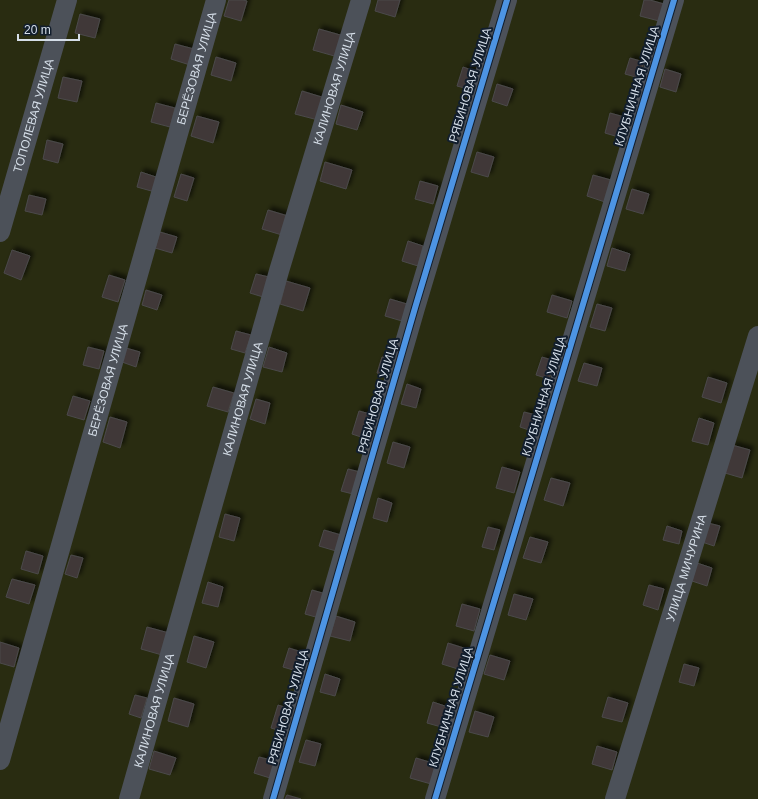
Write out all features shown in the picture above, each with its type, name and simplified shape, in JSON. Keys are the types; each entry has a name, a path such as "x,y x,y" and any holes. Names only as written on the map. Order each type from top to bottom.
{"street":[{"name":"ТОПОЛЕВАЯ УЛИЦА","path":"0,232 67,0"},
{"name":"БЕРЁЗОВАЯ УЛИЦА","path":"0,760 216,0"},
{"name":"КАЛИНОВАЯ УЛИЦА","path":"129,799 279,272 360,0"},
{"name":"РЯБИНОВАЯ УЛИЦА","path":"273,799 415,308 507,0"},
{"name":"КЛУБНИЧНАЯ УЛИЦА","path":"435,799 674,0"},
{"name":"УЛИЦА МИЧУРИНА","path":"615,799 758,336"}],"green space":[{"path":"0,0 758,0 758,799 0,799"}],"building":[{"path":"229,0 247,1 241,21 224,16"},
{"path":"378,0 400,0 395,17 375,11"},
{"path":"644,0 664,4 659,21 640,16"},
{"path":"80,14 100,19 95,38 75,33"},
{"path":"319,29 344,36 338,57 313,50"},
{"path":"175,44 194,49 190,65 171,59"},
{"path":"216,57 236,63 231,81 211,75"},
{"path":"630,58 644,62 639,78 625,74"},
{"path":"463,67 477,72 472,90 457,86"},
{"path":"665,69 681,74 676,92 660,87"},
{"path":"63,77 82,81 77,102 58,98"},
{"path":"497,84 513,89 507,106 492,101"},
{"path":"302,91 325,98 318,120 295,114"},
{"path":"156,103 175,108 170,127 151,122"},
{"path":"341,105 363,112 357,130 336,124"},
{"path":"610,113 628,118 622,138 605,133"},
{"path":"197,116 219,122 213,143 191,136"},
{"path":"47,140 63,144 58,163 43,159"},
{"path":"477,152 494,157 488,177 471,172"},
{"path":"325,162 352,170 346,189 320,181"},
{"path":"141,172 159,178 155,192 137,187"},
{"path":"181,174 194,178 187,201 174,197"},
{"path":"593,175 611,180 605,202 587,196"},
{"path":"420,181 438,186 433,204 415,199"},
{"path":"632,189 649,194 643,214 626,209"},
{"path":"29,195 46,199 42,215 25,211"},
{"path":"268,210 288,216 282,235 262,229"},
{"path":"160,232 177,237 172,253 155,248"},
{"path":"408,241 423,246 418,266 402,261"},
{"path":"612,248 630,254 625,271 607,266"},
{"path":"12,250 30,256 21,280 4,273"},
{"path":"256,274 269,277 263,297 250,293"},
{"path":"109,275 125,280 118,302 102,297"},
{"path":"286,281 310,288 303,311 280,304"},
{"path":"146,290 162,295 157,310 142,305"},
{"path":"552,295 572,301 567,318 547,312"},
{"path":"390,299 407,304 402,321 385,316"},
{"path":"597,304 612,308 605,331 590,327"},
{"path":"236,331 251,335 245,353 231,349"},
{"path":"88,347 104,351 99,369 83,365"},
{"path":"269,347 287,353 282,372 263,367"},
{"path":"126,348 140,352 136,367 122,362"},
{"path":"382,357 392,359 387,376 377,373"},
{"path":"542,357 555,361 549,379 536,375"},
{"path":"584,363 602,368 597,386 578,381"},
{"path":"708,377 727,383 721,403 702,397"},
{"path":"407,384 421,389 416,408 401,404"},
{"path":"213,387 234,393 228,412 207,406"},
{"path":"73,396 90,401 84,420 67,415"},
{"path":"256,399 270,403 265,424 250,419"},
{"path":"359,411 374,415 367,439 352,434"},
{"path":"524,412 540,416 535,432 520,427"},
{"path":"110,417 127,422 120,448 103,442"},
{"path":"699,418 714,423 708,445 692,441"},
{"path":"393,442 410,447 404,468 387,463"},
{"path":"732,445 750,450 742,478 725,473"},
{"path":"502,467 520,472 514,493 496,488"},
{"path":"348,469 360,472 353,494 341,491"},
{"path":"551,478 570,483 563,506 544,500"},
{"path":"378,498 392,503 387,522 373,518"},
{"path":"225,514 240,518 234,541 219,537"},
{"path":"708,523 720,526 714,546 702,542"},
{"path":"667,526 682,531 679,544 663,540"},
{"path":"488,527 500,530 494,550 482,547"},
{"path":"324,530 341,535 336,551 319,546"},
{"path":"530,537 548,542 541,563 523,558"},
{"path":"26,551 43,556 38,574 21,569"},
{"path":"71,555 83,558 77,578 65,574"},
{"path":"697,563 712,568 707,586 692,581"},
{"path":"12,579 35,585 29,604 6,597"},
{"path":"208,582 223,587 218,607 202,603"},
{"path":"649,585 664,589 658,610 643,605"},
{"path":"312,590 326,594 319,618 305,614"},
{"path":"514,594 533,599 526,620 508,615"},
{"path":"462,604 480,609 474,631 456,626"},
{"path":"336,616 355,622 350,641 330,636"},
{"path":"147,627 169,633 162,655 141,649"},
{"path":"194,636 214,642 206,668 187,662"},
{"path":"0,642 19,648 14,667 0,663"},
{"path":"448,643 467,649 461,670 442,664"},
{"path":"289,648 305,653 300,672 283,667"},
{"path":"490,655 510,661 504,680 484,674"},
{"path":"684,664 699,668 694,686 679,682"},
{"path":"325,674 340,679 335,696 320,692"},
{"path":"135,695 147,698 141,718 129,714"},
{"path":"608,697 628,703 622,722 602,717"},
{"path":"174,698 194,704 188,727 168,721"},
{"path":"433,702 451,708 445,728 427,723"},
{"path":"278,705 291,709 284,732 271,728"},
{"path":"475,711 494,717 488,737 469,732"},
{"path":"306,740 321,744 315,766 299,762"},
{"path":"597,746 617,752 612,770 592,764"},
{"path":"154,751 176,758 170,775 149,769"},
{"path":"259,757 275,761 270,778 254,773"},
{"path":"416,758 436,764 431,784 410,778"},
{"path":"287,795 301,799 285,799"}],"cycle path":[{"path":"273,799 415,308 507,0"},
{"path":"435,799 674,0"}]}
